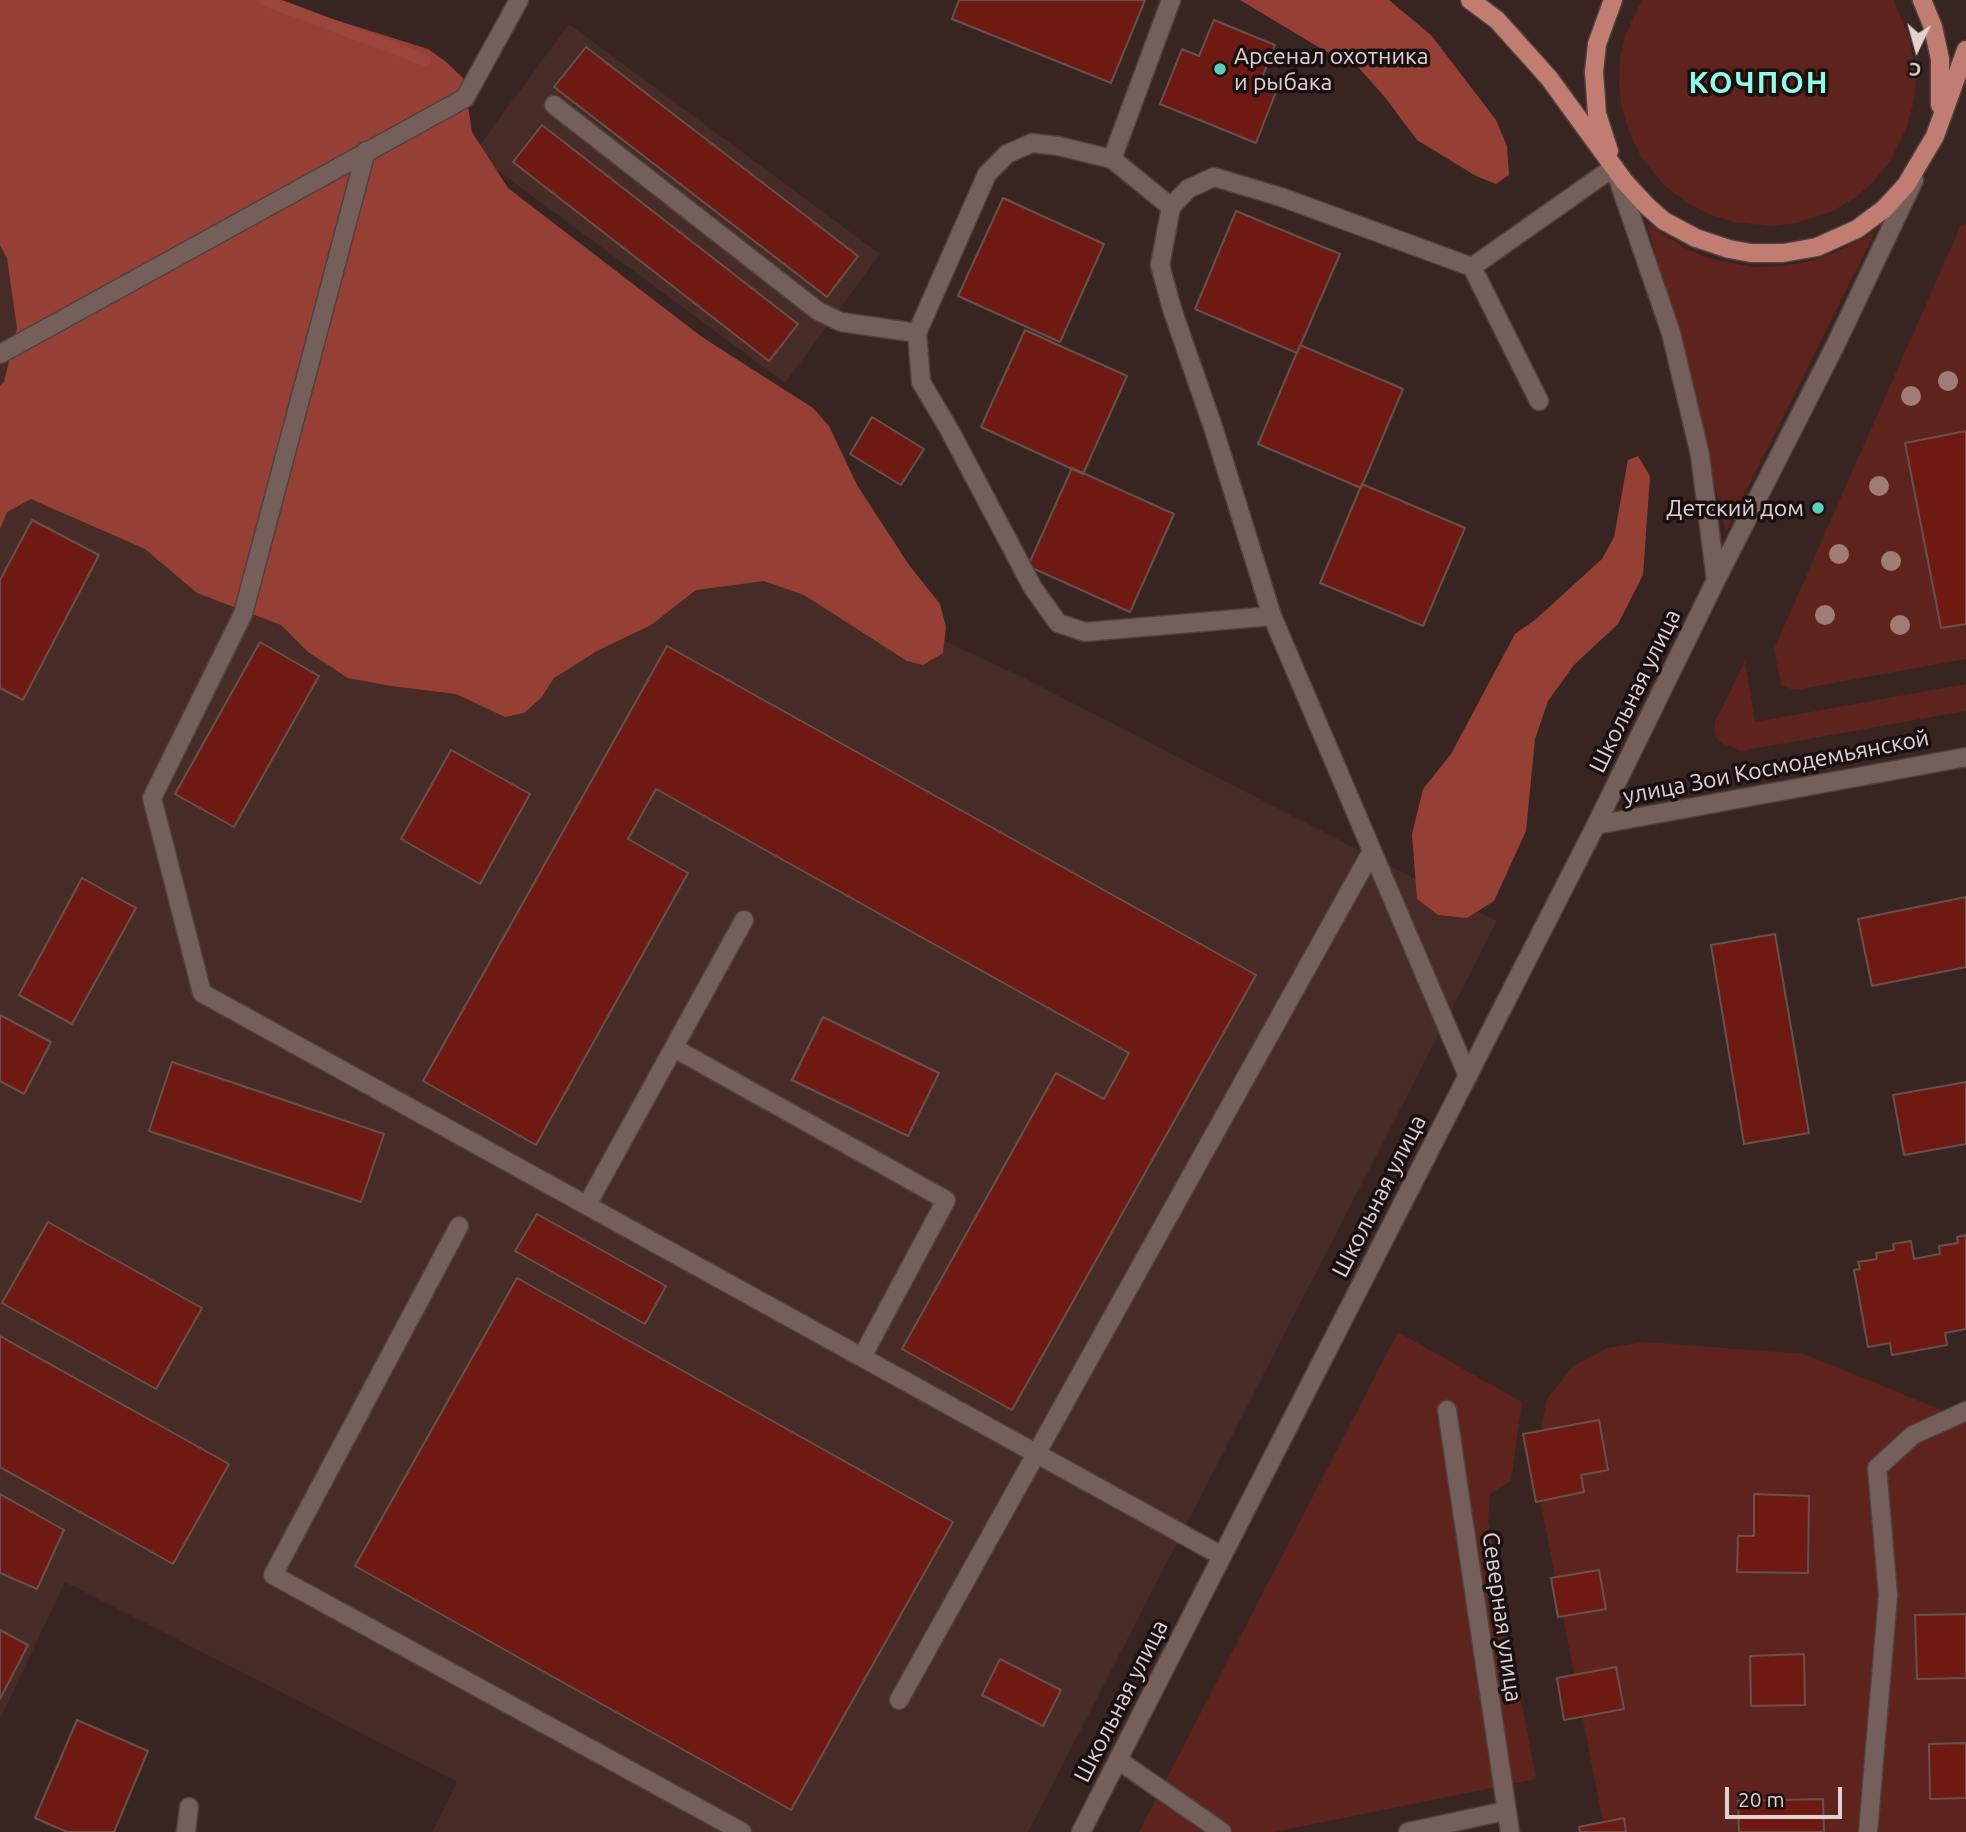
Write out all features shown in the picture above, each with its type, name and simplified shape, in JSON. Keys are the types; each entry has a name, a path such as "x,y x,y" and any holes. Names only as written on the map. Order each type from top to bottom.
{"main road":[{"path":"0,354 465,98 519,0"},
{"path":"1112,159 1171,0"},
{"path":"1470,0 1497,20 1549,78 1614,167 1647,206 1676,229 1702,241 1758,254 1817,247 1837,240 1875,216 1906,185 1935,136 1966,50"},
{"path":"1613,0 1597,44 1594,86 1597,114 1671,333 1699,455 1716,580"},
{"path":"1922,0 1933,27 1940,59 1942,88 1935,136"},
{"path":"554,105 818,311 841,323 917,333"},
{"name":"Школьная улица","path":"1081,1832 1596,825 1835,346 1935,136"},
{"path":"1171,207 1112,159 1058,146 1032,143 1007,154 988,174 917,333 922,382 1033,588 1058,623 1085,632 1272,616"},
{"path":"366,152 243,614 152,798 202,993 1222,1556"},
{"path":"1472,267 1614,167"},
{"path":"1468,1076 1272,616 1160,265 1171,207 1188,188 1214,177 1282,197 1472,267 1539,401"},
{"name":"улица Зои Космодемьянской","path":"1596,825 1966,757"},
{"path":"899,1699 1372,851"},
{"path":"587,1205 744,920"},
{"path":"674,1048 946,1200 862,1357"},
{"path":"459,1226 273,1575 742,1832"},
{"name":"Северная улица","path":"1447,1410 1510,1832"},
{"path":"1868,1832 1888,1595 1877,1468 1913,1435 1966,1412"},
{"path":"1118,1760 1222,1832"},
{"path":"186,1832 189,1807"},
{"path":"1408,1832 1505,1811"}],"shaded area":[{"path":"0,0 272,0 428,49 464,79 472,132 508,188 702,337 813,408 829,426 857,485 909,565 940,604 946,627 943,653 923,665 907,661 804,595 764,581 696,590 651,625 597,651 554,678 541,698 524,713 505,717 456,694 348,678 308,652 281,625 197,593 145,549 31,499 7,512 0,529 0,386 4,382 17,328 7,258 0,245"},
{"path":"1240,0 1389,0 1431,35 1496,120 1507,146 1509,175 1496,184 1476,176 1417,140 1358,67 1320,48"},
{"path":"1642,0 1893,0 1910,38 1916,82 1907,127 1890,161 1874,181 1855,198 1833,211 1796,223 1771,226 1733,222 1708,214 1686,202 1665,186 1641,157 1622,109 1620,58 1626,33"},
{"path":"569,24 880,254 785,383 474,153"},
{"path":"0,200 1024,678 1497,921 1028,1832 432,1832 457,1782 65,1582 0,1719"},
{"path":"1647,223 1685,248 1708,258 1752,267 1785,266 1815,260 1875,232 1726,532 1677,331"},
{"path":"1966,224 1966,431 1905,444 1941,628 1966,624 1966,659 1795,690 1788,688 1781,685 1774,649 1961,225"},
{"path":"1638,456 1650,476 1643,575 1618,624 1574,665 1548,701 1535,739 1526,831 1494,901 1467,918 1438,915 1417,899 1412,834 1423,789 1451,754 1515,634 1535,620 1602,559 1614,537 1628,460"},
{"path":"1745,661 1755,722 1966,684 1966,711 1741,751 1718,740 1714,732 1715,722"},
{"path":"1398,1332 1522,1402 1511,1481 1490,1494 1488,1521 1536,1779 1274,1832 1139,1832"},
{"path":"1646,1342 1804,1354 1966,1420 1966,1832 1605,1832 1541,1505 1538,1442 1547,1399 1573,1366 1608,1348"}],"building":[{"path":"959,0 1145,0 1111,83 952,19"},
{"name":"Арсенал охотника и рыбака","path":"1214,20 1275,45 1260,83 1277,89 1256,143 1160,104 1182,49 1199,56"},
{"path":"586,47 858,256 827,297 554,87"},
{"path":"542,125 798,324 769,361 513,162"},
{"path":"1003,198 1104,244 1060,342 958,296"},
{"path":"1236,211 1340,254 1297,353 1195,309"},
{"path":"1025,330 1127,376 1083,474 981,427"},
{"path":"1300,345 1403,389 1361,488 1258,444"},
{"path":"872,417 924,449 901,485 850,454"},
{"path":"1966,431 1966,624 1941,628 1905,443"},
{"path":"1072,468 1174,514 1130,612 1028,566"},
{"path":"1362,484 1465,528 1423,626 1320,583"},
{"path":"32,520 99,555 23,700 0,688 0,580"},
{"path":"260,642 319,676 234,827 175,794"},
{"path":"667,646 1256,975 1012,1410 902,1349 1056,1073 1104,1099 1129,1053 656,789 628,839 688,873 536,1145 423,1081"},
{"path":"451,750 530,794 480,884 401,839"},
{"path":"82,878 136,908 72,1024 19,995"},
{"path":"1966,897 1966,967 1872,986 1858,919"},
{"path":"1775,934 1809,1133 1744,1144 1711,945"},
{"path":"0,1015 51,1042 24,1094 0,1081"},
{"path":"823,1017 939,1073 908,1136 792,1080"},
{"path":"172,1062 384,1134 361,1202 149,1131"},
{"path":"1966,1082 1966,1144 1904,1155 1893,1095"},
{"path":"537,1214 666,1286 645,1324 515,1251"},
{"path":"48,1222 202,1308 156,1389 2,1303"},
{"path":"1966,1235 1966,1329 1945,1333 1947,1345 1892,1355 1890,1343 1868,1347 1854,1270 1860,1269 1858,1262 1877,1259 1876,1253 1894,1250 1893,1244 1911,1241 1914,1259 1940,1254 1939,1246 1958,1243 1957,1237"},
{"path":"517,1278 953,1522 791,1810 355,1566"},
{"path":"0,1336 229,1464 173,1564 0,1467"},
{"path":"1599,1420 1608,1470 1581,1475 1584,1492 1536,1502 1523,1434"},
{"path":"0,1494 64,1530 37,1589 0,1573"},
{"path":"1754,1494 1809,1496 1808,1573 1737,1572 1738,1536 1754,1536"},
{"path":"1599,1570 1606,1609 1558,1617 1551,1578"},
{"path":"1966,1614 1966,1678 1917,1679 1915,1615"},
{"path":"0,1630 28,1645 0,1699"},
{"path":"1804,1654 1805,1705 1751,1706 1750,1656"},
{"path":"1000,1659 1061,1690 1043,1726 982,1695"},
{"path":"1616,1667 1624,1709 1564,1720 1557,1678"},
{"path":"77,1720 148,1751 114,1832 67,1832 35,1818"},
{"path":"1966,1743 1966,1798 1930,1799 1929,1744"},
{"path":"1823,1799 1824,1832 1739,1832 1738,1801"},
{"path":"1624,1818 1626,1832 1580,1832 1579,1827"}],"waterway":[{"path":"265,0 425,60"}],"place":[{"name":"Арсенал охотника и рыбака","path":"1220,69"},
{"name":"Детский дом","path":"1818,508"}],"district":[{"name":"КОЧПОН","path":"1759,83"}]}
